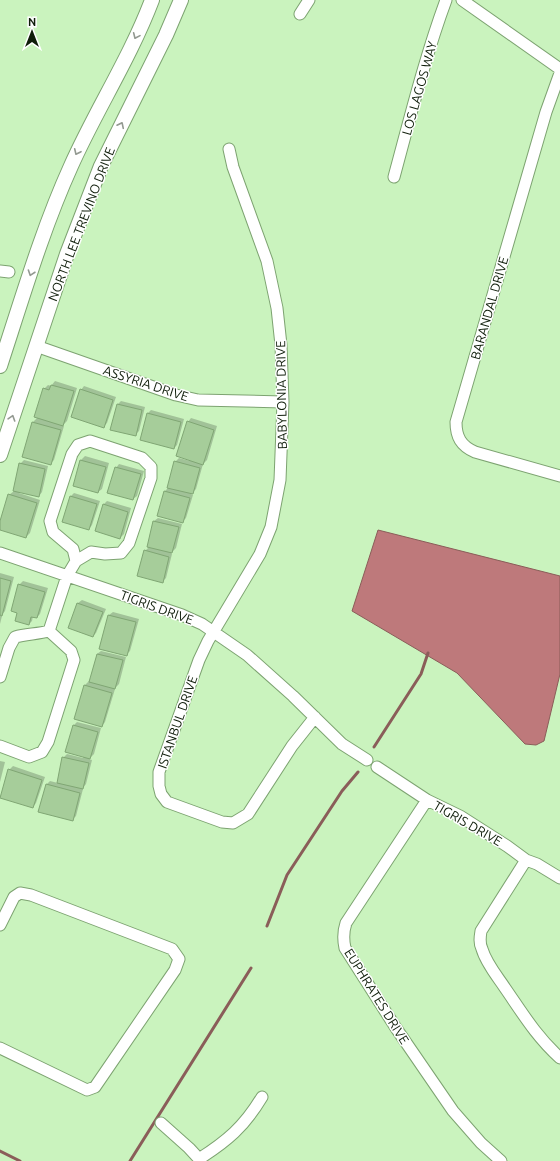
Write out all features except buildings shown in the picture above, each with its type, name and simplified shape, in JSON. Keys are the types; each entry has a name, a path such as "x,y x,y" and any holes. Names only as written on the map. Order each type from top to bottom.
{"main road":[{"path":"0,366 49,220 70,167 132,45 152,0"},
{"name":"NORTH LEE TREVINO DRIVE","path":"0,454 67,254 101,166 166,35 181,0"}],"street":[{"path":"300,14 309,0"},
{"name":"LOS LAGOS WAY","path":"394,177 421,78 446,0"},
{"path":"462,0 560,69"},
{"name":"BARANDAL DRIVE","path":"560,73 544,120 456,422 456,430 462,443 468,449 560,476"},
{"name":"BABYLONIA DRIVE","path":"214,632 260,554 271,527 280,480 283,402 281,345 277,308 267,261 233,168 229,149"},
{"name":"ASSYRIA DRIVE","path":"36,346 176,395 198,400 283,402"},
{"path":"49,631 67,576 76,561 90,552 105,554 121,553 129,543 151,478 151,467 142,458 90,440 78,445 72,454 50,521 53,532 73,550 76,561"},
{"name":"TIGRIS DRIVE","path":"0,553 182,615 202,624 247,655 342,744 367,760"},
{"path":"0,677 9,648 16,637 25,634 38,634 49,631"},
{"path":"0,746 29,757 42,752 48,742 74,660 71,651 49,631"},
{"name":"ISTANBUL DRIVE","path":"214,632 199,660 159,772 159,786 161,794 167,802 222,822 233,823 248,814 292,746 315,718"},
{"name":"TIGRIS DRIVE","path":"377,767 427,800 460,816 526,860 537,864 560,878"},
{"name":"EUPHRATES DRIVE","path":"427,800 346,923 343,931 343,940 345,948 396,1028 453,1111 481,1143 501,1161"},
{"path":"526,860 481,931 480,944 491,966 524,1018 537,1035 560,1058"},
{"path":"0,925 14,897 20,893 31,894 172,949 179,959 176,970 95,1087 87,1090 0,1048"},
{"path":"161,1123 176,1135 200,1160 232,1136 245,1122 262,1097"}],"shaded area":[{"path":"378,530 560,576 560,674 544,741 536,745 525,744 457,673 352,611"}],"waterway":[{"path":"374,747 421,674 428,653"},
{"path":"267,926 287,875 342,791 358,772"},
{"path":"130,1161 251,968"},
{"path":"0,1151 20,1161"}]}
